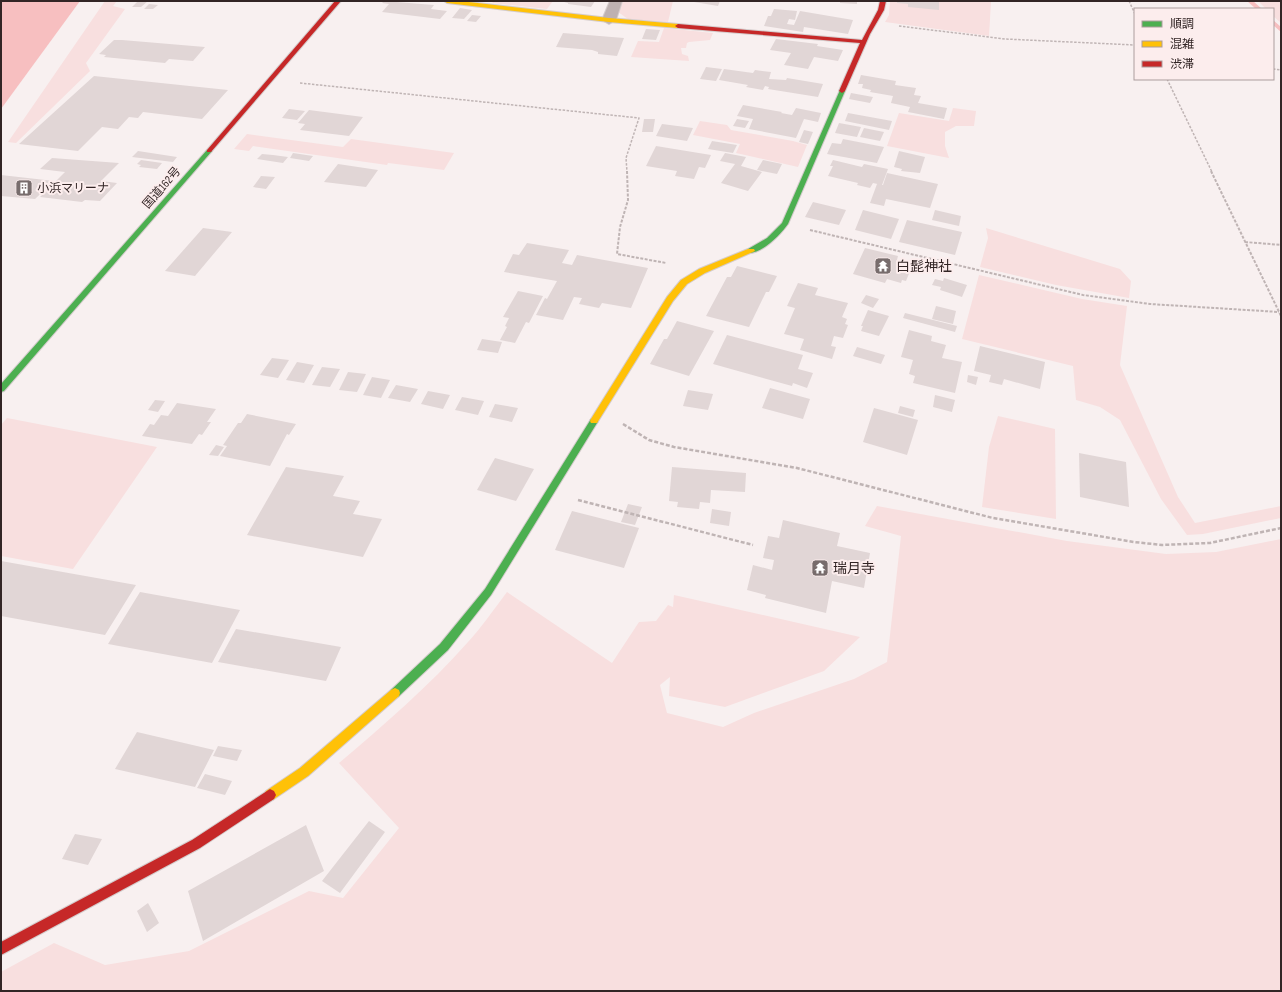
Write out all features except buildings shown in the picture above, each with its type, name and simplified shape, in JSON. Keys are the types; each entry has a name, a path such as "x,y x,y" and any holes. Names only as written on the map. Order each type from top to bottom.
{"main road":[{"name":"国道162号","path":"1,389 338,1"},
{"path":"447,1 609,20 864,42"},
{"path":"1,950 196,844 304,772 373,714 444,647 488,592 605,406 670,298 684,282 702,271 765,245 784,224 849,73 857,59 867,32 875,23 883,9 883,1"}],"street":[{"path":"609,20 616,1"}],"path":[{"path":"1129,1 1134,12"},
{"path":"875,23 988,38 1134,45"},
{"path":"270,80 639,118 626,158 628,200 620,227 617,254 702,271"},
{"path":"1167,80 1281,316"},
{"path":"784,224 1083,295 1150,304 1279,312"},
{"path":"1245,242 1281,245"},
{"path":"605,406 624,425 648,440 674,447 797,468 993,518 1162,545 1210,543 1281,528"},
{"path":"550,493 753,545"}],"shaded area":[{"path":"1,1 80,1 1,109"},
{"path":"105,1 117,1 113,6 125,9 86,63 90,71 16,143 8,142"},
{"path":"494,1 553,1 547,9 492,3"},
{"path":"623,1 673,1 668,22 628,19 618,12"},
{"path":"890,1 991,2 989,36 885,22 889,15"},
{"path":"1258,1 1281,1 1281,23 1274,17 1274,8 1265,8"},
{"path":"664,28 713,33 710,40 689,42 687,43 686,48 681,48 682,54 688,56 689,61 631,57 638,41 659,42"},
{"path":"953,108 976,111 974,126 956,126 945,132 945,146 949,158 887,146 899,113 949,121"},
{"path":"700,121 727,125 731,130 793,141 807,145 798,167 736,153 740,144 693,135"},
{"path":"247,134 343,147 351,139 454,153 444,170 388,163 387,165 253,146 249,151 234,149"},
{"path":"986,228 1120,269 1131,281 1129,298 1056,285 980,267 988,238"},
{"path":"979,275 1082,299 1127,306 1120,365 1178,497 1195,523 1281,506 1281,518 1203,534 1187,535 1161,499 1120,420 1100,407 1076,400 1073,366 962,339"},
{"path":"998,416 1055,429 1056,519 982,507 989,447"},
{"path":"7,418 157,447 73,569 1,556 1,425"},
{"path":"877,506 1067,541 1166,554 1216,552 1281,539 1281,991 1,991 1,972 54,943 105,965 189,951 309,891 343,898 399,828 339,763 389,720 438,674 473,636 507,592 612,663 639,622 656,621 668,605 673,607 674,595 860,637 824,671 725,707 669,696 670,677 660,685 667,713 723,727 754,713 854,679 887,662 901,536 865,526"}],"waterway":[{"path":"1250,1 1258,8"},
{"path":"1274,23 1281,30"}],"traffic: fast":[{"path":"751,251 770,240 785,224 842,91"},
{"path":"1,389 209,151"},
{"path":"395,693 444,647 488,592 594,421"}],"traffic: slow":[{"path":"447,1 609,20 678,26"},
{"path":"594,421 670,299 684,282 702,271 751,251"},
{"path":"270,795 304,772 395,693"}],"traffic: jam":[{"path":"209,151 338,1"},
{"path":"842,91 867,34 881,10 883,1"},
{"path":"678,26 864,42"},
{"path":"1,949 196,844 270,795"}],"place":[{"name":"小浜マリーナ","path":"24,188"},
{"name":"白髭神社","path":"883,266"},
{"name":"瑞月寺","path":"820,568"}]}
